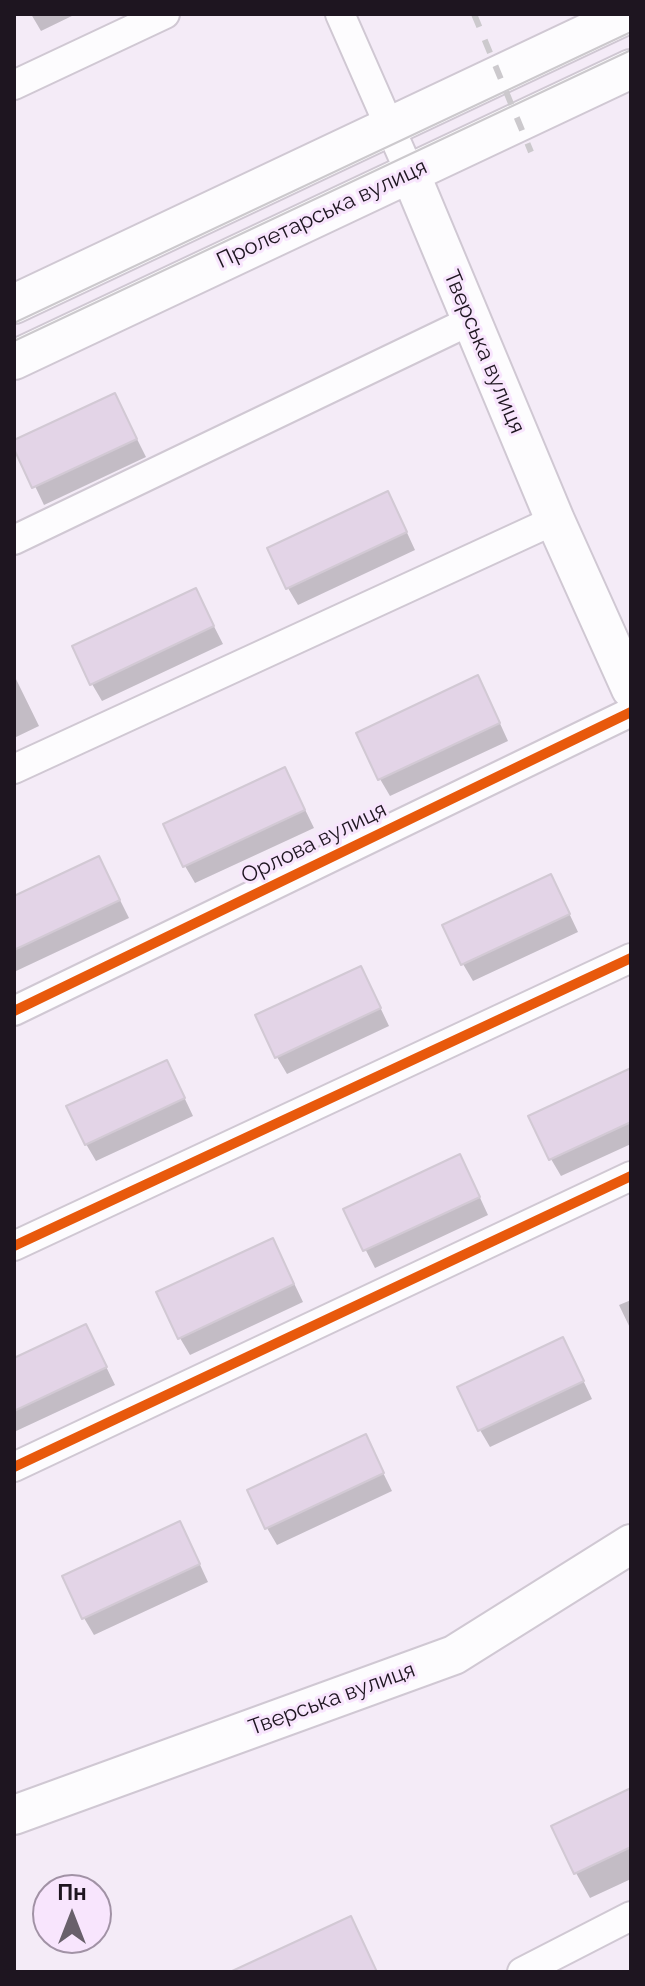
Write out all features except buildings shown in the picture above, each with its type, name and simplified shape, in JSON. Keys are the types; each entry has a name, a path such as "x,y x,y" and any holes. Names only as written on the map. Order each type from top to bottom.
{"main road":[{"path":"14,304 628,14"},
{"name":"Пролетарська вулиця","path":"14,360 631,69"},
{"name":"Тверська вулиця","path":"410,173 555,520 631,689"},
{"name":"Тверська вулиця","path":"14,1815 454,1655 631,1544"}],"street":[{"path":"14,85 165,14"},
{"name":"Тверська вулиця","path":"340,14 410,173"},
{"path":"14,540 470,321"},
{"path":"14,769 555,520"},
{"name":"Орлова вулиця","path":"14,1011 631,712"},
{"path":"14,1246 631,958"},
{"path":"14,1467 631,1176"},
{"path":"522,1972 631,1916"}],"tram line":[{"path":"14,323 631,32"},
{"path":"14,341 631,50"}],"railway":[{"path":"474,14 531,152"}],"cycle path":[{"path":"14,1011 631,712"},
{"path":"14,1246 631,958"},
{"path":"14,1467 631,1176"}]}
